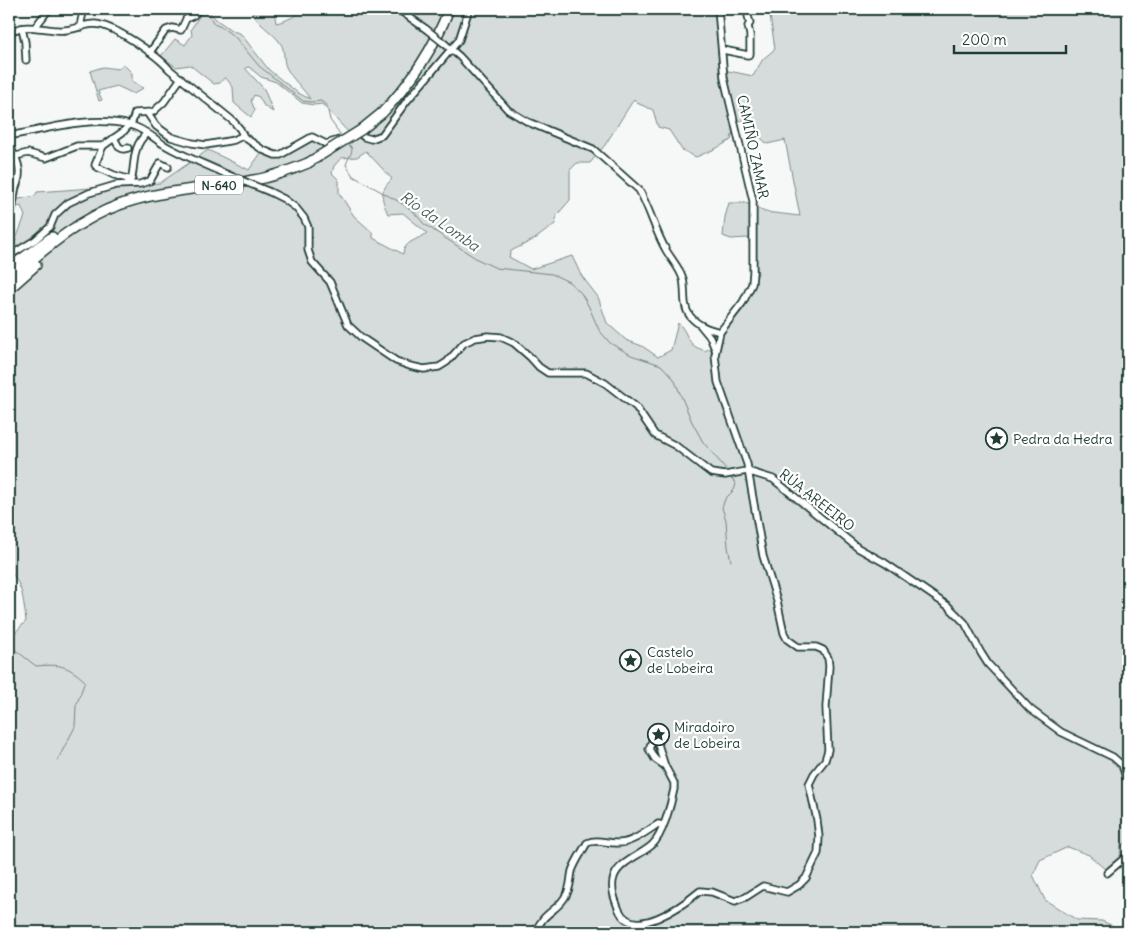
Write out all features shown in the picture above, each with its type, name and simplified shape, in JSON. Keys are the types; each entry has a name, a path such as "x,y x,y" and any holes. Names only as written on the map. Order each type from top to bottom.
{"highway":[{"name":"N-640","path":"9,279 78,225 101,213 129,202 170,192 254,180 295,168 361,130 382,113 405,88 423,63 449,9"},
{"path":"9,268 61,230 102,209 122,201 129,202"},
{"path":"9,289 55,248 96,220 118,210 129,202"}],"street":[{"path":"36,26 49,9"},
{"path":"82,26 81,21 84,9"},
{"path":"398,9 460,57 508,110 528,122 593,149 639,190 659,236 681,275 688,313 710,337 715,349"},
{"path":"9,32 36,26 70,31 82,26 95,24 100,26 135,42 150,52 233,121 240,129 242,136 269,153 280,155 312,137 326,144 342,138 355,129 370,139 382,134 406,102 459,40 469,9"},
{"name":"CAMIÑO ZAMAR","path":"644,930 652,927 684,906 700,891 712,892 735,901 746,897 763,886 781,892 791,891 806,878 818,853 819,838 809,784 825,760 828,750 826,707 828,658 825,652 819,648 798,647 787,640 784,633 777,601 762,556 747,464 718,382 715,349 720,332 743,302 752,284 753,201 725,83 718,9"},
{"path":"723,50 750,54 748,26 750,23 748,16 750,9"},
{"path":"150,52 166,30 172,28 181,30 186,19 194,15 198,10"},
{"path":"22,28 26,60"},
{"path":"168,167 160,163 150,181 140,184 128,182 95,165 103,146 130,125 135,113 148,114 153,112 164,102 181,78"},
{"path":"148,114 156,126 171,137 192,143 206,145 234,140 242,136"},
{"path":"9,136 80,123 118,123 130,125"},
{"name":"RÚA AREEIRO","path":"130,125 179,152 270,192 296,208 308,227 310,257 315,267 330,282 348,325 362,338 396,361 424,369 439,368 464,343 470,340 488,336 500,338 514,343 539,368 548,373 586,373 605,383 636,408 655,435 676,446 711,473 717,475 747,471 773,479 858,548 884,562 948,606 965,623 988,664 1030,709 1061,732 1113,757 1122,765 1128,783"},
{"path":"9,256 35,240 50,227 55,215 68,203 89,193 131,180 134,155 140,141 147,133"},
{"path":"114,138 115,143 119,147 123,149 128,148"},
{"path":"9,146 16,156 19,179 14,192 13,208 9,216"},
{"path":"16,156 28,153 46,158 76,146 103,146"},
{"path":"701,326 720,332"},
{"path":"636,929 625,923 620,914 614,892 614,878 620,868 651,846 658,836 674,788 672,778 665,766"},
{"path":"536,932 546,914 566,897 574,867 587,843 598,840 624,843 658,824 663,825"},
{"path":"1107,873 1128,855"}],"shaded area":[{"path":"198,9 206,9 231,30 241,34 269,70 298,93 310,99 286,67 281,44 253,15 251,9 274,9 276,23 297,15 296,9 720,9 724,70 753,76 763,59 775,49 769,9 1128,9 1128,843 1121,844 1120,857 1107,871 1089,855 1068,847 1040,860 1033,875 1045,900 1077,920 1102,921 1126,932 9,932 9,674 13,655 11,637 26,621 20,587 9,571 9,251 13,247 25,216 21,206 13,208 9,213 9,198 14,200 35,196 37,192 160,183 208,150 249,170 263,150 275,155 306,139 333,143 349,133 322,104 302,103 276,82 261,77 249,67 245,68 264,89 273,112 264,106 259,97 254,95 251,101 255,110 251,117 234,103 233,87 225,77 220,83 214,84 190,65 176,67 161,56 175,39 185,45 192,35 191,29 202,12","holes":["634,99 639,104 653,110 658,127 669,130 682,150 696,157 731,140 735,123 742,120 758,125 757,134 767,144 785,140 800,216 765,212 746,203 729,203 723,236 731,239 748,238 758,273 745,307 715,345 705,351 693,345 678,323 671,350 658,357 642,346 626,340 607,323 598,297 581,275 572,256 531,269 509,257 511,251 535,239 555,224 557,215 570,200 570,170 577,163 590,163 605,145","366,151 392,179 382,195 388,214 403,213 427,233 409,243 403,254 373,238 373,233 354,216 339,193 339,180 332,173 334,166 341,158 357,157"]},
{"path":"123,64 132,73 132,81 143,88 134,94 117,86 98,91 102,100 99,101 90,71 103,67 118,69"}],"waterway":[{"name":"Río da Lomba","path":"201,9 209,15 214,24 235,37 259,66 303,101 321,101 327,106 330,120 343,138"},
{"name":"Río da Lomba","path":"347,143 352,148 346,165 353,176 413,211 424,224 477,259 496,268 552,274 569,282 581,293 599,330 610,343 631,355 661,365 674,379 692,422 703,442 726,469"},
{"name":"Río da Lomba","path":"731,561 726,520 722,508 725,499 734,490 736,484 732,478"},
{"path":"9,645 36,666 51,665 63,667 85,681 76,706 75,727 57,761"}],"place":[{"name":"Pedra da Hedra","path":"997,439"},
{"name":"Castelo de Lobeira","path":"631,660"},
{"name":"Miradoiro de Lobeira","path":"658,735"}]}
